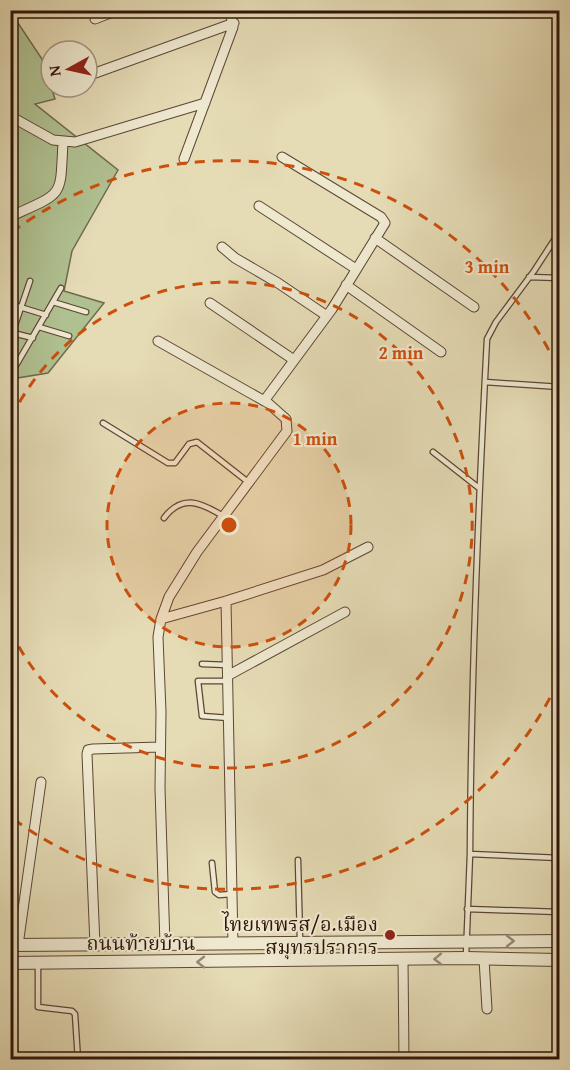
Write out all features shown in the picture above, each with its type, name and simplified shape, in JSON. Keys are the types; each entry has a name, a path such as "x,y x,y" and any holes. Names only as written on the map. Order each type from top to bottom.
{"street":[{"path":"95,19 118,10"},
{"path":"184,159 234,23 230,10"},
{"path":"99,72 234,23"},
{"path":"10,116 40,134 63,142 75,142 205,103"},
{"path":"10,214 16,214 56,194 61,182 63,142"},
{"path":"264,401 327,316 385,223 381,217 282,157"},
{"path":"259,206 356,269"},
{"path":"375,238 474,307"},
{"path":"222,247 235,258 327,316"},
{"path":"346,285 441,352"},
{"path":"210,303 294,360"},
{"path":"158,341 264,401 286,419 287,431 197,552 169,597 161,619 158,637 165,945"},
{"path":"161,619 226,602 323,570 368,547"},
{"path":"226,602 232,944"},
{"path":"229,673 345,612"},
{"path":"95,945 88,750 160,747"},
{"path":"14,945 42,782"},
{"name":"ถนนท้ายบ้าน","path":"14,945 560,941"},
{"name":"ถนนท้ายบ้าน","path":"10,963 466,958 560,960"},
{"path":"403,959 404,1059"},
{"path":"484,959 487,1009"}],"lane":[{"path":"466,958 470,854 471,706 479,488 488,339 490,330 560,231"},
{"path":"529,277 560,279"},
{"path":"10,340 30,282"},
{"path":"10,366 15,367 61,288"},
{"path":"53,302 86,312"},
{"path":"10,304 46,315"},
{"path":"39,327 69,336"},
{"path":"12,332 33,338"},
{"path":"485,382 560,387"},
{"path":"104,423 168,463 175,463 189,444 197,442 248,482"},
{"path":"433,452 479,488"},
{"path":"164,518 174,506 183,503 206,505 223,516"},
{"path":"202,664 229,673"},
{"path":"229,673 198,681 202,716 229,718"},
{"path":"470,854 560,858"},
{"path":"298,860 300,944"},
{"path":"212,863 215,892 219,895 232,894"},
{"path":"467,909 560,912"},
{"path":"38,963 37,1004 41,1008 72,1011 75,1014 78,1059"},
{"path":"10,1043 20,1059"}],"green space":[{"path":"10,11 39,54 39,99 55,99 35,104 118,170 72,251 64,291 104,303 48,373 11,379"}],"place":[{"name":"ไทยเทพรส/อ.เมือง สมุทรปราการ","path":"390,935"}]}
